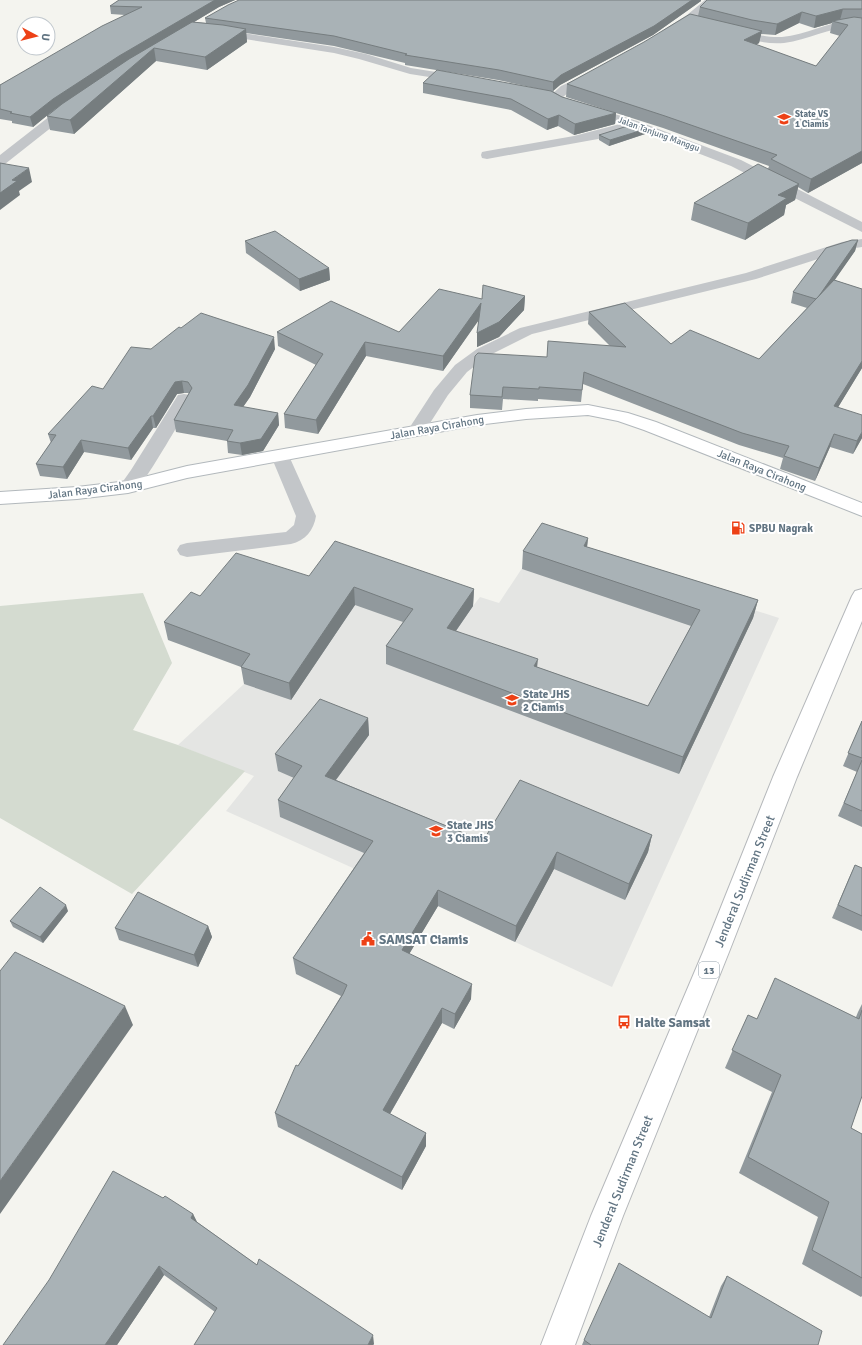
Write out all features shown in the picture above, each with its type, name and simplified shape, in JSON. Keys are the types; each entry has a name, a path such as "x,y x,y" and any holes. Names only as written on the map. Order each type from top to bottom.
{"main road":[{"name":"Jalan Raya Cirahong","path":"0,498 77,493 128,487 187,472 417,430 477,420 588,410 622,417 650,426 862,510"},
{"name":"Jenderal Sudirman Street","path":"558,1345 604,1224 719,944 785,777 849,624 861,601"}],"street":[{"path":"661,36 686,20 711,0"},
{"path":"686,20 701,24"},
{"path":"723,29 764,39 783,40 833,26 852,24 862,25"},
{"path":"209,31 334,50 362,56 404,69 475,81"},
{"name":"Jalan Tanjung Manggu","path":"600,71 548,96 633,124 743,166 862,228"},
{"path":"0,161 60,113 80,100"},
{"path":"487,155 598,135 633,124"},
{"path":"417,430 445,386 469,362 495,346 526,331 751,276 847,245 862,243"},
{"path":"128,487 139,473 184,399"},
{"path":"187,550 292,538 300,532 305,525 306,516 280,456"}],"shaded area":[{"name":"State JHS 2 Ciamis","path":"540,541 779,618 612,987 455,914 226,811 254,776 178,745 244,684 336,559 473,606 480,597 499,603"},
{"path":"143,593 172,663 133,730 178,745 245,771 132,894 0,818 0,606"}],"building":[{"path":"119,0 215,0 119,56 53,99 30,117 10,113 12,112 0,109 0,85 50,56 56,56 56,53 102,26 142,7 110,6"},
{"path":"239,0 692,0 654,26 561,75 553,82 499,70 405,55 407,54 334,36 205,18"},
{"path":"707,0 862,0 862,9 843,9 816,16 802,12 777,24 752,20 700,7"},
{"path":"690,14 762,31 744,40 816,66 848,25 832,21 854,17 862,18 862,151 811,179 771,159 777,155 567,84 644,42"},
{"path":"192,22 246,29 205,57 154,48 70,120 47,116 62,104 129,59"},
{"path":"437,70 551,91 562,97 616,113 575,124 559,115 548,119 511,99 423,83"},
{"path":"634,124 646,129 610,140 599,135"},
{"path":"0,163 29,168 12,180 17,181 0,193"},
{"path":"758,164 799,184 778,195 787,198 748,223 694,203"},
{"path":"275,231 329,268 299,279 245,241"},
{"path":"852,240 858,240 816,299 793,292 826,248"},
{"path":"834,280 862,289 862,361 834,406 862,415 862,432 857,441 834,434 819,468 784,456 789,446 742,433 584,372 582,390 539,387 539,389 503,387 502,397 470,395 475,356 478,353 547,357 548,341 626,347 589,312 625,303 671,344 690,330 759,359"},
{"path":"483,285 525,296 499,322 477,333 481,303 443,356 365,342 316,420 284,414 323,354 277,332 331,301 399,332 439,289 482,299"},
{"path":"201,313 274,337 248,385 234,405 278,413 261,439 240,443 227,441 233,430 174,420 192,388 188,382 182,381 175,382 153,416 151,416 128,448 81,440 63,467 36,464 56,435 48,434 92,386 103,389 131,347 151,349 179,327 181,328"},
{"path":"542,523 588,538 584,546 758,600 683,757 386,646 413,609 354,587 289,683 241,667 250,654 164,622 191,592 200,596 236,553 309,576 335,541 474,589 447,628 538,659 534,666 648,706 700,610 523,551"},
{"path":"320,699 368,718 325,776 483,841 520,780 652,835 629,884 557,852 516,926 438,890 402,950 472,984 455,1014 442,1008 383,1110 426,1133 402,1177 275,1113 296,1065 298,1066 343,994 347,985 293,958 373,841 278,800 302,766 275,754"},
{"path":"862,721 862,758 848,753"},
{"path":"862,760 862,811 844,803"},
{"path":"855,865 862,868 862,916 838,905"},
{"path":"40,887 66,905 40,937 10,921"},
{"path":"138,892 208,926 194,955 115,928"},
{"path":"15,952 125,1006 0,1181 0,971"},
{"path":"775,978 859,1019 862,1010 862,1096 851,1128 862,1134 862,1278 812,1250 829,1202 748,1157 781,1075 732,1050 748,1015 757,1019"},
{"path":"113,1171 163,1198 165,1196 193,1214 191,1218 257,1265 259,1259 373,1335 368,1345 194,1345 217,1308 159,1266 105,1345 3,1345 49,1280"},
{"path":"619,1263 711,1318 727,1276 822,1331 818,1345 591,1345 584,1340"}],"place":[{"name":"State VS 1 Ciamis","path":"784,119"},
{"name":"SPBU Nagrak","path":"738,528"},
{"name":"State JHS 2 Ciamis","path":"512,700"},
{"name":"State JHS 3 Ciamis","path":"436,831"},
{"name":"SAMSAT Ciamis","path":"368,939"},
{"name":"Halte Samsat","path":"624,1022"}]}
